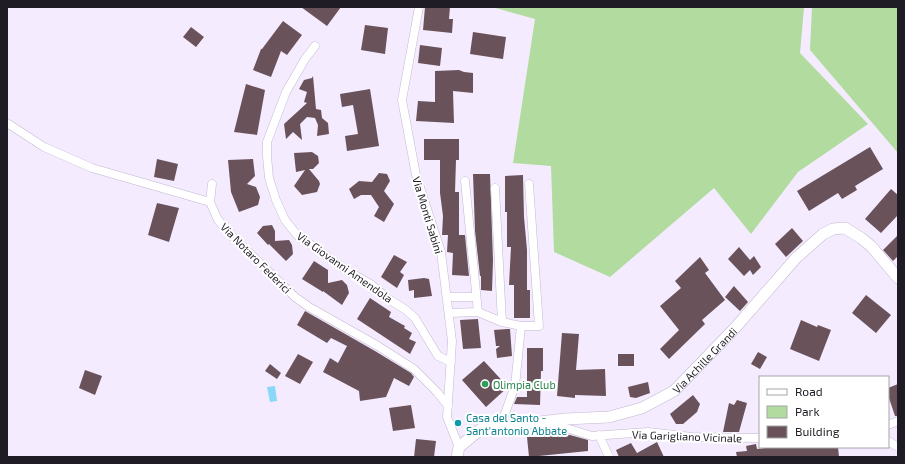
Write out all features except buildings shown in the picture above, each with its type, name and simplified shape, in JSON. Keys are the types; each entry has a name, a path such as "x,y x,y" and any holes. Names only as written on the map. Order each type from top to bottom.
{"main road":[{"name":"Via Achille Grandi","path":"458,452 481,429 544,421 609,417 642,408 674,391 735,328 796,258 823,234 832,229 845,228 861,238 871,246 898,278"}],"street":[{"name":"Via Monti Sabini","path":"419,7 402,100 416,176 441,252 452,341 447,417 458,452"},
{"name":"Via Giovanni Amendola","path":"315,46 305,59 286,92 267,142 270,178 276,200 286,220 297,235 346,270 372,285 387,298 406,310 415,318 438,356 451,362"},
{"path":"7,123 44,148 92,168 210,202 212,184"},
{"path":"465,181 478,312"},
{"path":"449,313 478,312 502,322 521,326 539,326 529,184"},
{"path":"495,188 502,322"},
{"name":"Via Notaro Federici","path":"210,202 218,220 233,237 295,296 309,307 378,346 414,369 437,392 448,406"},
{"path":"447,297 476,297"},
{"path":"500,427 515,386 521,326"},
{"name":"Via Garigliano Vicinale","path":"544,421 592,436 648,432 692,436 759,438"},
{"path":"599,435 609,457"},
{"path":"889,441 898,446"}],"green space":[{"path":"492,7 804,7 800,53 868,124 798,172 751,234 714,188 610,277 554,252 551,166 513,163 535,19"},
{"path":"812,7 898,7 898,153 810,50"}],"water":[{"path":"275,386 277,401 270,402 267,387"}],"place":[{"name":"Olimpia Club","path":"485,384"},
{"name":"Casa del Santo - Sant'antonio Abbate","path":"458,423"}]}
